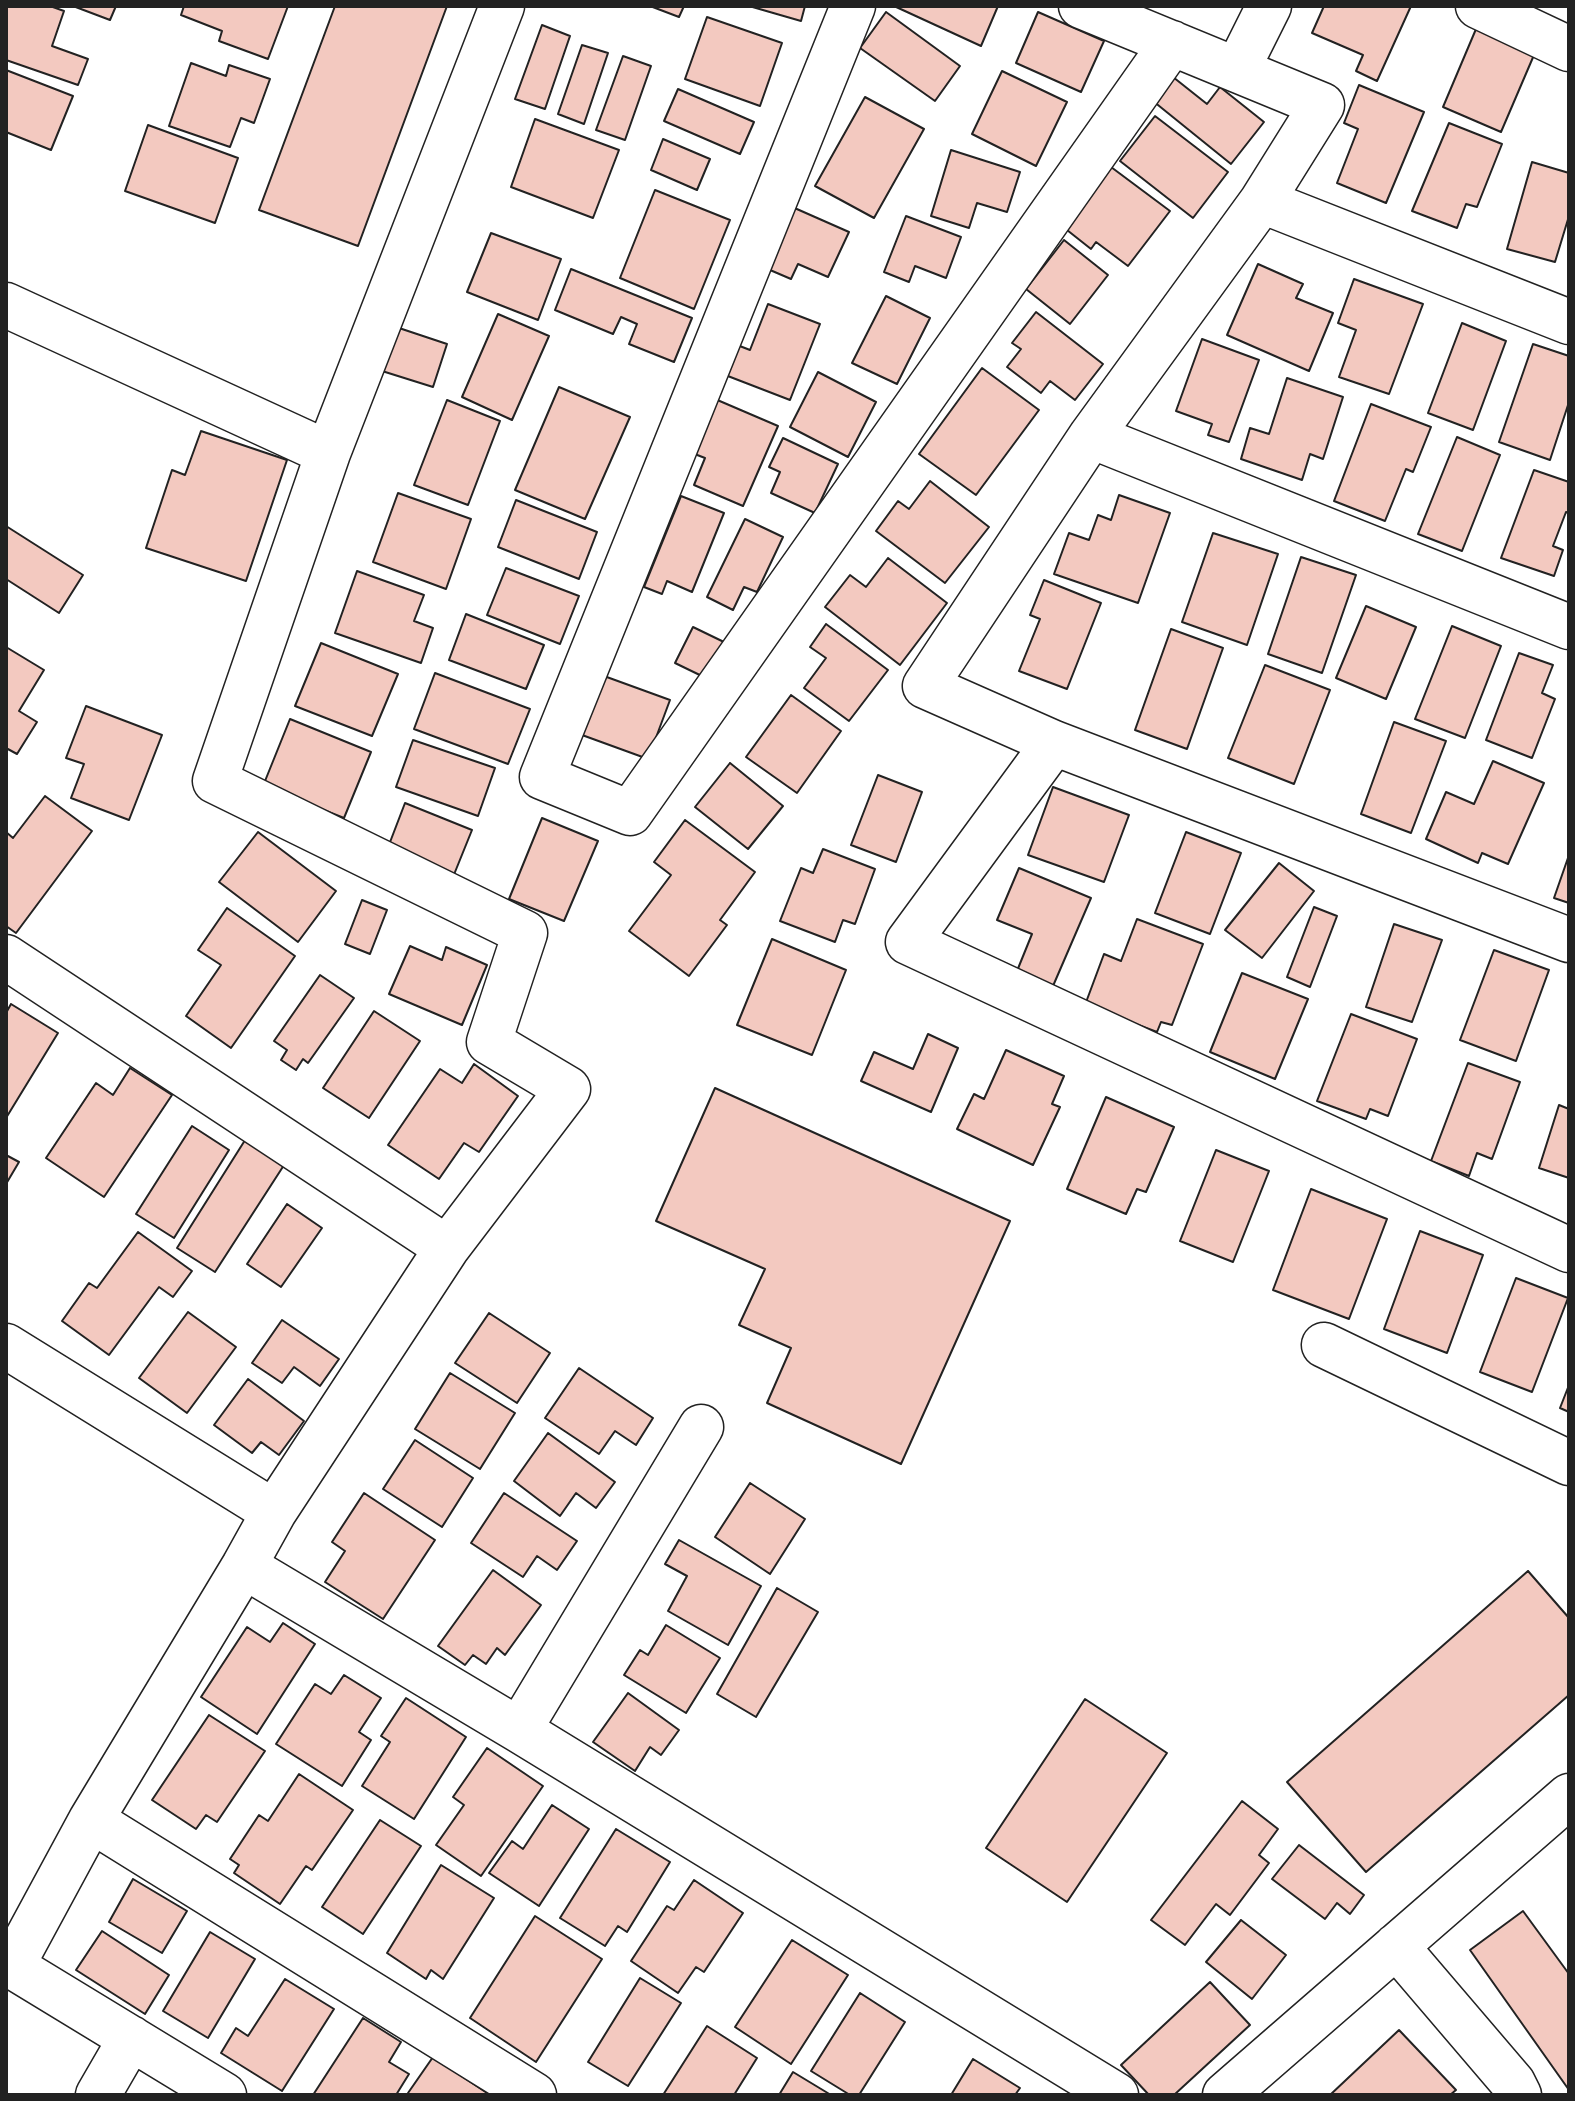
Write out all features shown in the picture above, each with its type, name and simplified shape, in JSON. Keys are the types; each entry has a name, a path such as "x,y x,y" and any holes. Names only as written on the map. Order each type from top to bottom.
{"street":[{"path":"224,2095 12,1966 91,1820 274,1512 447,1248 568,1089 489,1042 525,933 215,781 328,453 502,6"},
{"path":"853,6 542,777 630,813 1172,43"},
{"path":"1081,6 1322,105 1262,201 1091,436 925,686 1054,743 1569,940"},
{"path":"1237,70 1269,6"},
{"path":"1478,6 1569,49"},
{"path":"1262,201 1569,322"},
{"path":"6,305 328,453"},
{"path":"1091,436 1569,627"},
{"path":"1054,743 908,942 1569,1250"},
{"path":"6,957 447,1248"},
{"path":"1324,1345 1569,1463"},
{"path":"6,1346 274,1512"},
{"path":"519,1730 701,1427"},
{"path":"244,1566 519,1730 1116,2095"},
{"path":"1225,2095 1569,1796"},
{"path":"91,1820 534,2095"},
{"path":"1396,1946 1513,2083 1519,2095"},
{"path":"98,2095 131,2038"}],"building":[{"path":"6,6 50,6 64,11 52,46 88,59 78,85 6,60"},
{"path":"73,6 116,6 110,20"},
{"path":"184,6 288,6 268,59 219,41 222,31 181,15"},
{"path":"335,6 447,6 358,246 259,210"},
{"path":"650,6 684,6 679,17"},
{"path":"749,6 805,6 801,21"},
{"path":"894,6 998,6 981,46"},
{"path":"1324,6 1411,6 1377,81 1356,71 1363,55 1312,33"},
{"path":"886,12 960,66 935,101 860,48"},
{"path":"1038,12 1104,41 1081,92 1016,63"},
{"path":"707,17 782,43 760,106 685,79"},
{"path":"542,25 570,36 545,109 515,99"},
{"path":"1476,29 1534,55 1501,132 1443,107"},
{"path":"582,45 608,53 584,124 558,114"},
{"path":"623,56 651,66 625,140 596,130"},
{"path":"191,63 226,76 229,65 270,79 254,123 241,118 230,147 169,126"},
{"path":"6,70 73,96 51,150 6,132"},
{"path":"1002,71 1067,102 1036,166 972,134"},
{"path":"1173,77 1207,104 1220,87 1264,122 1231,164 1153,101"},
{"path":"1359,85 1424,112 1386,203 1337,183 1358,129 1344,123"},
{"path":"678,89 754,122 740,154 664,121"},
{"path":"865,97 924,129 874,218 815,186"},
{"path":"1155,116 1228,172 1193,218 1120,161"},
{"path":"535,119 619,150 593,218 511,187"},
{"path":"1449,123 1502,144 1477,207 1466,204 1457,228 1412,211"},
{"path":"148,125 238,158 215,223 125,191"},
{"path":"663,139 710,159 697,190 651,170"},
{"path":"951,150 1020,172 1007,212 977,203 969,228 931,216"},
{"path":"1532,162 1569,173 1569,216 1555,262 1507,249"},
{"path":"1107,164 1170,211 1128,266 1096,242 1091,249 1067,230 1072,223 1066,218"},
{"path":"655,190 730,220 694,309 620,278"},
{"path":"790,206 849,232 828,277 798,264 791,279 763,267"},
{"path":"906,216 961,237 946,278 915,266 909,282 884,272"},
{"path":"491,233 561,259 538,320 467,292"},
{"path":"1064,240 1108,275 1070,324 1026,289"},
{"path":"1258,264 1303,284 1296,298 1333,313 1309,371 1227,335"},
{"path":"571,269 692,318 674,362 629,344 637,324 621,317 613,334 555,310"},
{"path":"1354,279 1423,304 1389,394 1339,377 1356,330 1338,323"},
{"path":"886,296 930,318 897,384 852,363"},
{"path":"768,304 820,324 790,400 720,373 732,343 750,350"},
{"path":"1036,312 1103,364 1075,400 1050,381 1041,393 1007,367 1021,349 1012,343"},
{"path":"498,314 549,336 512,420 462,397"},
{"path":"1462,323 1506,341 1473,430 1428,413"},
{"path":"396,327 447,344 433,387 382,371"},
{"path":"1202,339 1259,360 1229,442 1208,435 1212,424 1176,411"},
{"path":"1533,344 1569,356 1569,402 1550,460 1499,442"},
{"path":"982,368 1039,410 976,495 919,454"},
{"path":"818,372 876,402 848,457 790,427"},
{"path":"1287,378 1343,397 1323,459 1310,454 1302,480 1241,459 1250,428 1269,434"},
{"path":"559,387 630,417 585,519 515,490"},
{"path":"715,399 778,426 743,506 694,485 705,458 692,453"},
{"path":"447,400 500,421 468,505 414,485"},
{"path":"1371,404 1431,427 1413,472 1406,469 1385,521 1334,501"},
{"path":"201,431 287,460 246,581 146,548 172,470 185,475"},
{"path":"1457,437 1500,455 1462,551 1418,534"},
{"path":"783,438 838,464 815,513 771,493 780,472 769,467"},
{"path":"1534,470 1569,482 1569,513 1566,512 1553,546 1563,550 1554,576 1501,558"},
{"path":"930,481 989,527 945,583 876,531 898,501 909,509"},
{"path":"398,493 471,519 446,589 373,562"},
{"path":"1119,495 1170,513 1138,603 1054,574 1069,533 1089,540 1098,515 1111,520"},
{"path":"681,496 724,513 692,592 667,581 662,594 644,587"},
{"path":"516,500 597,532 579,579 498,547"},
{"path":"745,519 783,537 757,592 744,587 733,610 707,597"},
{"path":"6,526 83,575 59,613 6,579"},
{"path":"1213,533 1278,554 1247,645 1182,622"},
{"path":"1301,557 1356,575 1322,673 1268,654"},
{"path":"888,558 947,603 900,665 825,607 850,575 866,587"},
{"path":"506,568 579,596 560,644 487,615"},
{"path":"357,571 424,595 414,621 433,628 421,663 335,633"},
{"path":"1044,580 1101,603 1067,689 1019,671 1040,619 1030,615"},
{"path":"1366,606 1416,627 1386,699 1336,678"},
{"path":"466,614 544,645 526,689 449,660"},
{"path":"826,624 888,670 849,721 804,688 826,658 810,647"},
{"path":"1452,626 1501,646 1465,738 1415,719"},
{"path":"693,627 726,643 708,679 675,663"},
{"path":"1171,629 1223,648 1187,749 1135,730"},
{"path":"321,643 398,674 372,736 295,706"},
{"path":"6,647 44,670 19,711 37,722 17,754 6,748"},
{"path":"1519,653 1553,665 1542,693 1555,699 1532,758 1486,740"},
{"path":"1265,665 1330,690 1294,784 1228,758"},
{"path":"435,673 530,709 508,764 414,729"},
{"path":"604,676 670,700 648,759 582,735"},
{"path":"791,695 841,731 797,793 746,757"},
{"path":"86,706 162,735 129,820 71,798 84,764 66,758"},
{"path":"290,719 371,752 344,818 263,786"},
{"path":"1394,722 1446,741 1411,833 1361,814"},
{"path":"413,740 495,768 478,816 396,787"},
{"path":"1493,761 1544,783 1508,864 1482,853 1478,863 1426,839 1446,792 1474,804"},
{"path":"730,763 783,806 748,849 695,807"},
{"path":"878,775 922,792 896,862 851,845"},
{"path":"1053,787 1129,815 1104,882 1028,855"},
{"path":"45,796 92,831 16,933 6,926 6,832 13,838"},
{"path":"405,803 472,830 453,877 387,850"},
{"path":"542,818 598,841 564,921 509,899"},
{"path":"685,820 755,872 720,920 727,925 689,976 629,931 671,875 654,862"},
{"path":"258,832 336,891 298,942 219,882"},
{"path":"1186,832 1241,853 1210,934 1155,913"},
{"path":"823,849 875,869 855,924 843,920 835,942 780,921 801,868 813,873"},
{"path":"1569,855 1569,903 1554,898"},
{"path":"1279,863 1314,891 1262,958 1225,930"},
{"path":"1019,868 1091,898 1053,986 1017,971 1032,934 997,920"},
{"path":"362,900 387,910 370,954 345,944"},
{"path":"1314,907 1337,916 1310,987 1287,977"},
{"path":"227,908 295,956 231,1048 186,1016 221,965 198,950"},
{"path":"1137,919 1203,944 1172,1025 1161,1022 1157,1032 1085,1005 1104,954 1121,961"},
{"path":"1394,924 1442,940 1412,1022 1366,1007"},
{"path":"772,939 846,970 812,1055 737,1025"},
{"path":"410,946 442,960 446,947 487,965 462,1025 389,994"},
{"path":"1494,950 1549,970 1516,1061 1460,1040"},
{"path":"1242,973 1308,999 1275,1079 1210,1052"},
{"path":"320,975 354,998 308,1063 303,1059 296,1070 281,1060 287,1050 274,1041"},
{"path":"11,1004 58,1033 6,1118 6,1013"},
{"path":"374,1011 420,1041 369,1118 323,1088"},
{"path":"1351,1014 1417,1039 1388,1116 1370,1109 1366,1119 1317,1101"},
{"path":"928,1034 958,1048 931,1112 861,1081 874,1052 913,1069"},
{"path":"1006,1050 1064,1076 1052,1104 1060,1107 1033,1165 957,1129 974,1094 984,1099"},
{"path":"1468,1063 1520,1082 1492,1159 1477,1153 1469,1176 1431,1161"},
{"path":"474,1064 518,1096 479,1152 464,1143 439,1179 388,1145 440,1069 462,1083"},
{"path":"130,1068 172,1095 104,1197 46,1158 96,1083 113,1095"},
{"path":"715,1088 1010,1221 901,1464 767,1403 791,1348 739,1325 765,1269 656,1221"},
{"path":"1106,1097 1174,1127 1146,1192 1137,1189 1126,1214 1067,1189"},
{"path":"1559,1105 1569,1109 1569,1178 1539,1168"},
{"path":"192,1126 229,1150 174,1238 136,1214"},
{"path":"247,1137 286,1162 215,1272 177,1248"},
{"path":"1216,1150 1269,1171 1233,1262 1180,1241"},
{"path":"6,1155 19,1162 6,1184"},
{"path":"1311,1189 1387,1219 1349,1319 1273,1290"},
{"path":"287,1204 322,1228 281,1287 247,1264"},
{"path":"1420,1231 1483,1255 1447,1353 1384,1329"},
{"path":"138,1232 192,1271 173,1297 159,1287 109,1355 62,1321 89,1283 97,1288"},
{"path":"1516,1278 1568,1298 1532,1392 1480,1372"},
{"path":"188,1312 236,1347 187,1413 139,1378"},
{"path":"489,1313 550,1353 517,1403 455,1363"},
{"path":"282,1320 339,1359 320,1386 294,1367 282,1383 252,1363"},
{"path":"579,1368 653,1418 636,1445 615,1431 599,1454 545,1418"},
{"path":"450,1373 515,1413 480,1469 415,1429"},
{"path":"248,1379 304,1421 279,1455 261,1442 252,1453 214,1425"},
{"path":"1569,1385 1569,1412 1560,1408"},
{"path":"548,1433 615,1482 596,1508 576,1493 560,1516 514,1481"},
{"path":"415,1440 473,1478 442,1527 383,1489"},
{"path":"750,1483 805,1519 770,1574 715,1537"},
{"path":"364,1493 435,1540 383,1619 325,1582 345,1551 332,1542"},
{"path":"504,1493 577,1541 557,1570 537,1556 523,1577 471,1543"},
{"path":"679,1540 761,1586 728,1645 668,1611 687,1576 665,1564"},
{"path":"493,1570 541,1605 505,1655 497,1648 486,1664 473,1655 465,1665 438,1646"},
{"path":"1528,1571 1569,1618 1569,1695 1366,1872 1287,1782"},
{"path":"777,1588 818,1612 756,1717 717,1694"},
{"path":"283,1623 315,1644 257,1734 201,1697 247,1627 270,1642"},
{"path":"666,1625 720,1658 686,1713 624,1675 640,1650 648,1655"},
{"path":"344,1675 381,1698 359,1732 371,1740 342,1786 276,1744 315,1684 331,1694"},
{"path":"628,1693 679,1730 661,1755 650,1747 635,1771 593,1742"},
{"path":"406,1698 466,1737 414,1819 362,1786 390,1742 381,1736"},
{"path":"1085,1699 1167,1753 1067,1902 986,1848"},
{"path":"209,1715 265,1751 217,1822 206,1815 196,1829 152,1800"},
{"path":"487,1748 543,1786 481,1876 436,1845 464,1805 453,1797"},
{"path":"299,1774 353,1810 312,1870 306,1866 280,1904 234,1873 239,1865 230,1859 259,1815 268,1821"},
{"path":"1242,1801 1278,1829 1259,1855 1269,1863 1230,1915 1216,1904 1185,1945 1151,1920"},
{"path":"552,1805 589,1829 539,1906 489,1873 512,1841 523,1849"},
{"path":"380,1820 421,1846 363,1934 322,1907"},
{"path":"616,1829 670,1862 627,1932 618,1926 605,1946 560,1918"},
{"path":"1299,1845 1364,1895 1350,1914 1337,1903 1325,1919 1272,1879"},
{"path":"441,1865 494,1898 443,1979 431,1970 426,1979 387,1953"},
{"path":"133,1879 187,1911 162,1953 109,1922"},
{"path":"694,1880 743,1913 704,1972 696,1967 678,1993 631,1961 667,1906 674,1910"},
{"path":"1523,1911 1569,1974 1569,2090 1470,1950"},
{"path":"535,1916 602,1959 536,2062 470,2018"},
{"path":"1241,1920 1286,1955 1252,1999 1206,1962"},
{"path":"102,1931 169,1975 145,2014 76,1970"},
{"path":"210,1932 255,1959 208,2038 163,2011"},
{"path":"792,1940 848,1975 791,2064 735,2027"},
{"path":"640,1978 681,2003 628,2086 588,2062"},
{"path":"285,1979 334,2009 282,2091 221,2053 236,2028 248,2036"},
{"path":"1210,1982 1250,2025 1174,2095 1149,2095 1121,2065"},
{"path":"860,1993 905,2022 859,2095 850,2095 811,2071"},
{"path":"363,2018 401,2042 389,2062 409,2074 396,2095 313,2095"},
{"path":"707,2026 757,2058 734,2095 663,2095"},
{"path":"1399,2030 1456,2090 1450,2095 1330,2095"},
{"path":"433,2057 490,2095 408,2093"},
{"path":"973,2059 1020,2088 1015,2095 951,2095"},
{"path":"793,2072 831,2095 779,2095"}]}
